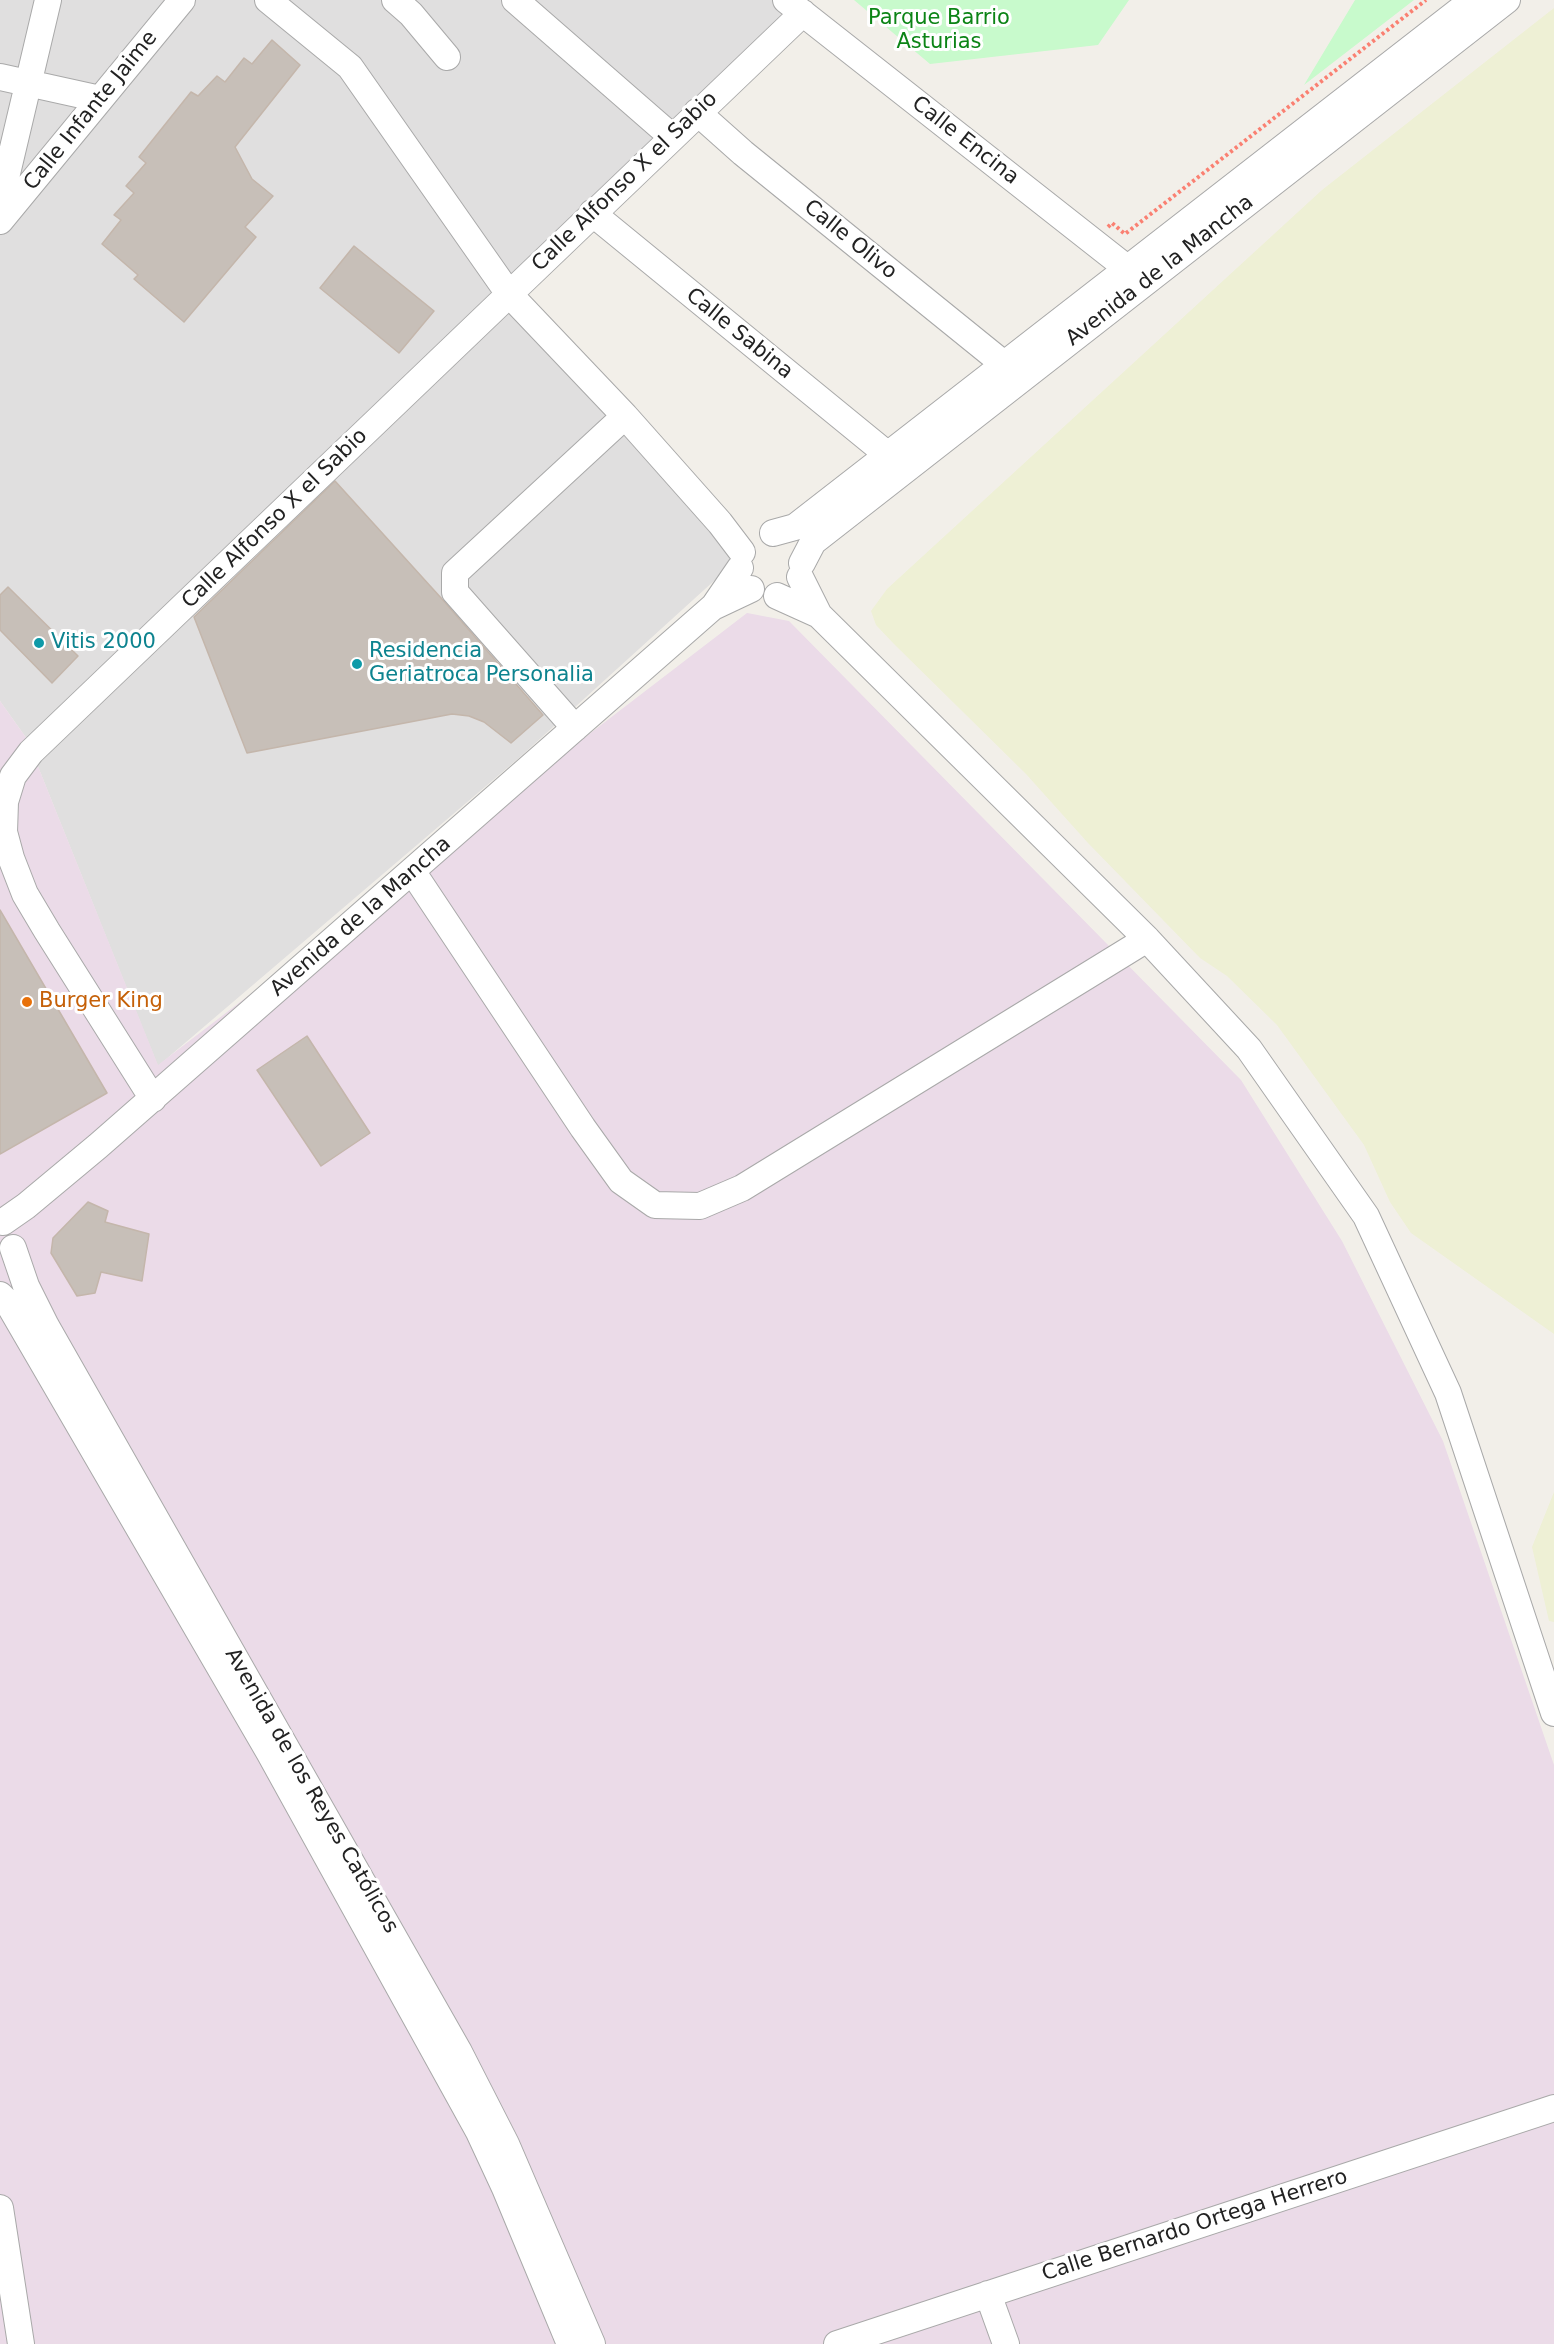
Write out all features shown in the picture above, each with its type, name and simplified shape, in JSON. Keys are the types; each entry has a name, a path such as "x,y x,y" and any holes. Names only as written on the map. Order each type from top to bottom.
{"street":[{"path":"0,203 48,0"},
{"name":"Calle Infante Jaime","path":"0,221 182,0"},
{"path":"268,0 350,67 509,294 625,416 720,523 774,555 819,615 1147,939 1249,1049 1366,1216 1448,1393 1554,1713"},
{"path":"395,0 411,14 447,57"},
{"path":"515,0 671,136"},
{"name":"Avenida de la Mancha","path":"1,1221 26,1206 153,1099 888,455 1473,0"},
{"name":"Avenida de la Mancha","path":"774,555 1507,0"},
{"name":"Calle Alfonso X el Sabio","path":"153,1099 25,894 4,832 5,802 13,776 31,752 697,112 794,6"},
{"name":"Calle Encina","path":"794,6 1128,269"},
{"path":"0,77 100,99"},
{"name":"Calle Olivo","path":"697,112 743,153 1005,365"},
{"name":"Calle Sabina","path":"592,213 888,455"},
{"path":"575,728 455,592 455,573 625,416"},
{"path":"774,555 794,585 777,596 819,615"},
{"path":"412,871 583,1128 621,1181 655,1205 700,1206 742,1188 1147,939"},
{"name":"Avenida de los Reyes Católicos","path":"1,1221 9,1229 6,1256 26,1286 46,1326 459,2052 506,2144 592,2344"},
{"name":"Avenida de los Reyes Católicos","path":"0,1295 8,1303 263,1742 474,2123 505,2188 570,2344"},
{"name":"Calle Bernardo Ortega Herrero","path":"837,2344 1554,2108"},
{"path":"0,2208 21,2344"},
{"path":"988,2294 1006,2344"}],"path":[{"path":"1095,242 1112,223 1125,234 1426,0"}],"shaded area":[{"path":"0,0 774,0 801,23 509,304 737,560 520,757 158,1066 27,739 0,701"},
{"path":"747,613 789,621 1241,1080 1342,1241 1443,1441 1554,1765 1554,2344 0,2344 0,701 27,739 158,1065"}],"green space":[{"name":"Parque Barrio Asturias","path":"854,0 1129,0 1098,45 930,64"},
{"path":"1355,0 1414,0 1304,85"},
{"path":"1554,8 1554,1334 1411,1233 1390,1202 1364,1145 1277,1025 1227,976 1200,958 1088,843 1026,774 894,644 876,625 871,611 887,589 1322,190"},
{"path":"1554,1492 1554,1622 1549,1621 1532,1547"}],"building":[{"path":"272,40 300,65 235,147 252,179 273,196 245,227 256,237 184,322 134,279 138,275 102,244 121,220 114,215 134,193 126,186 146,163 139,157 191,92 198,96 217,76 225,82 244,58 252,64"},
{"path":"354,246 434,311 399,353 320,288"},
{"name":"Residencia Geriatroca Personalia","path":"335,481 543,715 511,743 484,722 469,716 452,714 247,753 194,617"},
{"name":"Vitis 2000","path":"8,587 78,656 52,683 0,630 0,595"},
{"name":"Burger King","path":"0,910 107,1093 0,1154"},
{"path":"307,1036 370,1133 321,1166 257,1070"},
{"path":"88,1202 108,1211 105,1222 149,1234 142,1281 101,1272 95,1293 77,1296 51,1253 53,1238"}],"place":[{"name":"Vitis 2000","path":"39,643"},
{"name":"Residencia Geriatroca Personalia","path":"357,664"},
{"name":"Burger King","path":"27,1002"}]}
